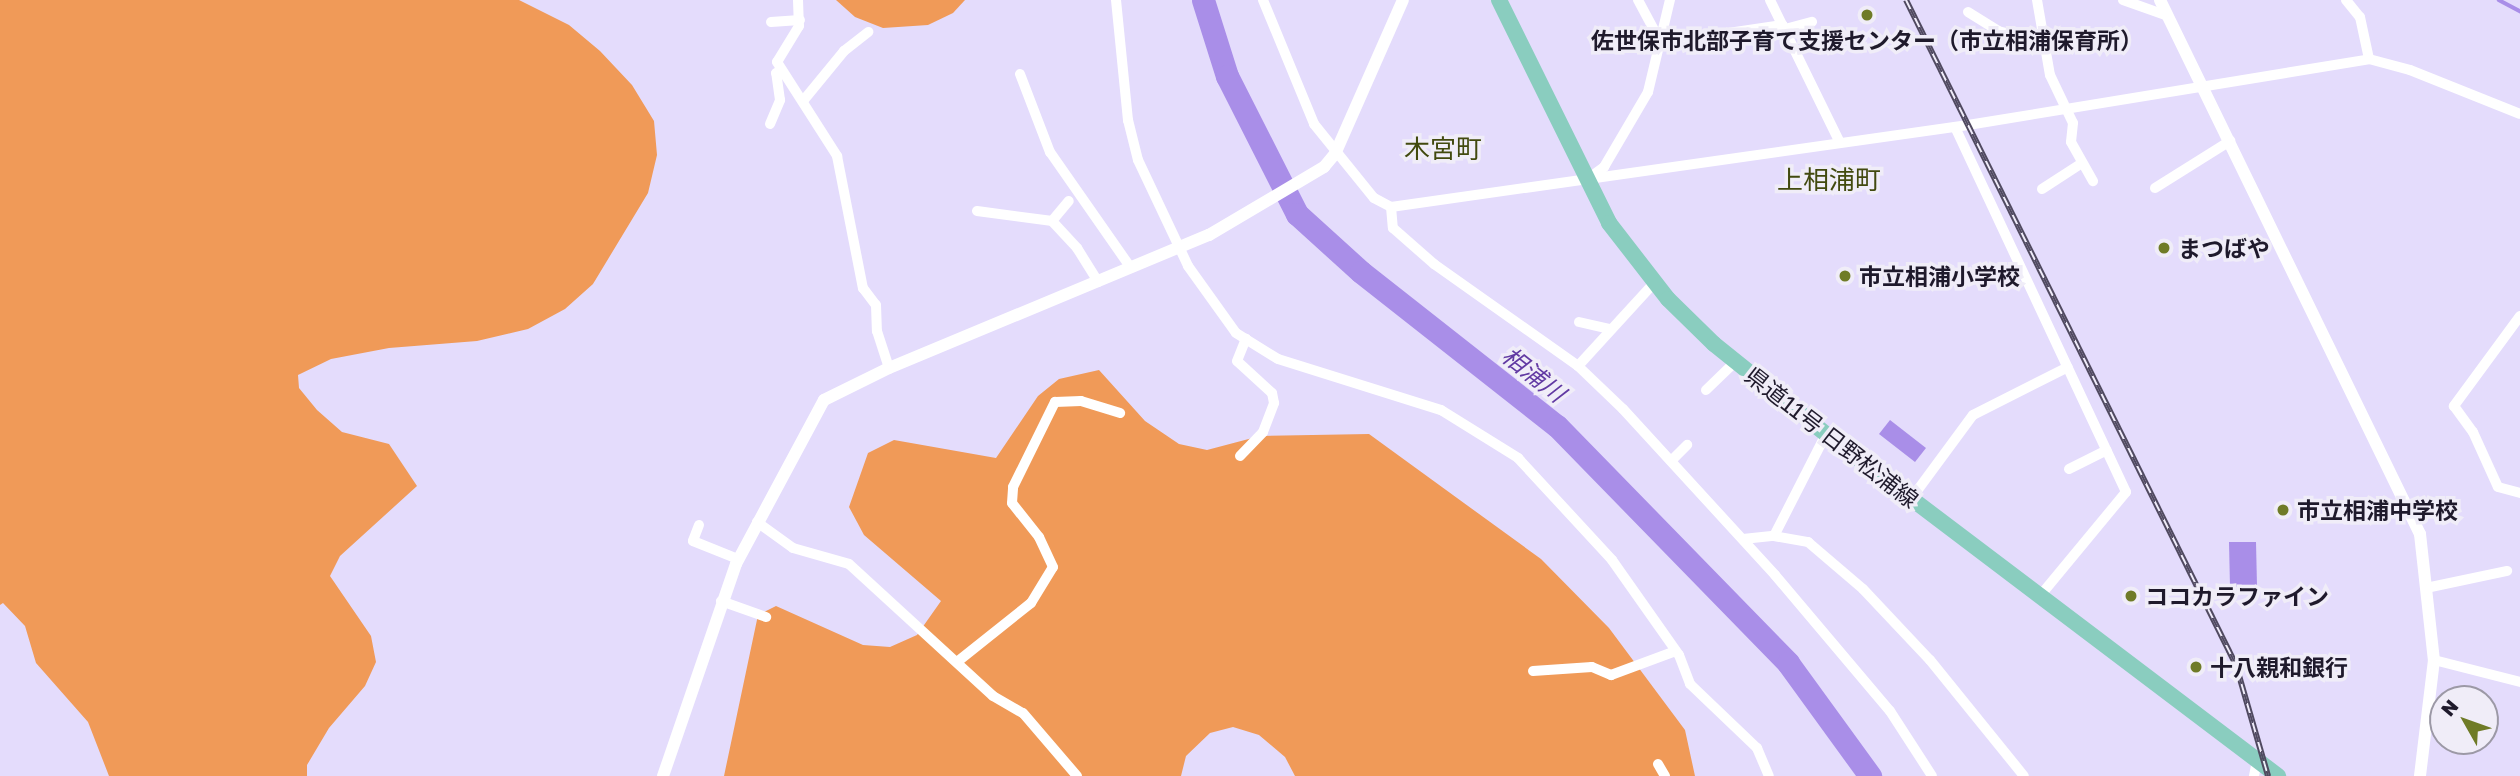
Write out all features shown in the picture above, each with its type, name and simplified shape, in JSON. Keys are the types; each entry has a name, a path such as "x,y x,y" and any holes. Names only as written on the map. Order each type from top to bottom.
{"main road":[{"name":"県道11号 日野松浦線","path":"1499,0 1585,180 1609,223 1654,283 1736,361 1826,434 2040,596 2256,768 2278,776"}],"street":[{"path":"798,0 800,20 777,62 837,156 863,288 876,305 877,331 889,368"},
{"path":"1116,0 1128,120 1138,160 1180,248 1209,299 1236,333 1278,359 1441,410 1518,458 1612,559 1676,651 1690,684 1757,748 1769,776"},
{"path":"1263,0 1314,124 1335,154 1374,198 1391,207 1955,127 2369,60 2410,70 2520,114"},
{"path":"663,776 721,601 738,559 824,400 889,368 1180,248 1324,167 1335,154 1403,0"},
{"path":"1638,0 1661,43"},
{"path":"1585,180 1604,167 1648,93 1670,0"},
{"path":"1770,0 1840,143"},
{"path":"2037,0 2050,75 2073,123 2071,142 2093,181"},
{"path":"2123,0 2168,16"},
{"path":"2160,0 2420,534 2434,660 2420,776"},
{"path":"2346,0 2360,17 2369,60"},
{"path":"1972,11 1998,31 2044,42 2080,43"},
{"path":"771,22 800,20"},
{"path":"1661,43 1812,22"},
{"path":"803,101 844,51 868,32"},
{"path":"771,124 780,100 776,74 783,72"},
{"path":"1020,74 1050,152 1131,268"},
{"path":"1955,127 2126,492 2040,596"},
{"path":"2155,188 2230,141"},
{"path":"2042,189 2082,163"},
{"path":"1052,221 1069,201"},
{"path":"1391,207 1394,228 1434,264 1578,366 1671,461 1743,539 1890,711 1932,776"},
{"path":"977,211 1052,221 1077,248 1097,282"},
{"path":"1578,366 1654,283"},
{"path":"2520,316 2454,405 2473,432 2498,487 2520,493"},
{"path":"1580,322 1610,329"},
{"path":"1240,456 1263,432 1274,402 1272,393 1237,361 1246,339"},
{"path":"1706,390 1736,361"},
{"path":"1911,499 1973,415 2068,367"},
{"path":"957,662 1031,603 1052,567 1039,537 1012,503 1013,487 1055,402 1081,401 1120,413"},
{"path":"1774,536 1826,434"},
{"path":"1671,461 1687,445"},
{"path":"2069,469 2107,450"},
{"path":"757,522 793,548 849,564 993,696 1023,713 1077,776"},
{"path":"699,525 693,541 738,559"},
{"path":"1743,539 1774,536 1808,542 1863,589 1930,660 2024,776"},
{"path":"2426,588 2507,571"},
{"path":"721,601 766,617"},
{"path":"1533,671 1592,667 1611,675 1635,670 1676,651"},
{"path":"2434,660 2520,682"},
{"path":"1658,764 1664,776"}],"shaded area":[{"path":"0,0 519,0 569,25 600,51 632,85 654,121 657,155 648,193 593,284 565,309 528,329 477,341 389,348 331,359 298,375 299,388 317,410 342,432 389,444 417,486 340,556 330,576 371,636 376,662 365,686 329,728 307,765 307,776 109,776 88,722 36,663 25,626 3,603 0,605"},
{"path":"836,0 965,0 953,13 928,25 883,28 855,17"},
{"path":"1099,370 1145,421 1179,444 1207,450 1260,436 1369,434 1541,559 1609,628 1685,730 1695,776 1295,776 1285,757 1259,735 1233,727 1210,733 1186,756 1181,776 724,776 758,615 776,606 863,645 890,647 917,635 941,601 864,535 849,507 868,453 894,440 996,458 1038,396 1059,379"},
{"path":"1890,420 1926,448 1915,462 1879,434"},
{"path":"2229,542 2256,542 2257,586 2230,587"}],"waterway":[{"name":"相浦川","path":"1203,0 1227,76 1297,214 1361,272 1557,426 1788,663 1870,776"},
{"path":"2499,0 2520,11"}],"railway":[{"path":"1906,0 2236,665 2268,776"}],"place":[{"name":"佐世保市北部子育て支援センター（市立相浦保育所）","path":"1867,15"},
{"name":"まつばや","path":"2164,248"},
{"name":"市立相浦小学校","path":"1845,276"},
{"name":"市立相浦中学校","path":"2283,510"},
{"name":"ココカラファイン","path":"2131,596"},
{"name":"十八親和銀行","path":"2196,667"}],"district":[{"name":"木宮町","path":"1443,149"},
{"name":"上相浦町","path":"1829,180"}]}
